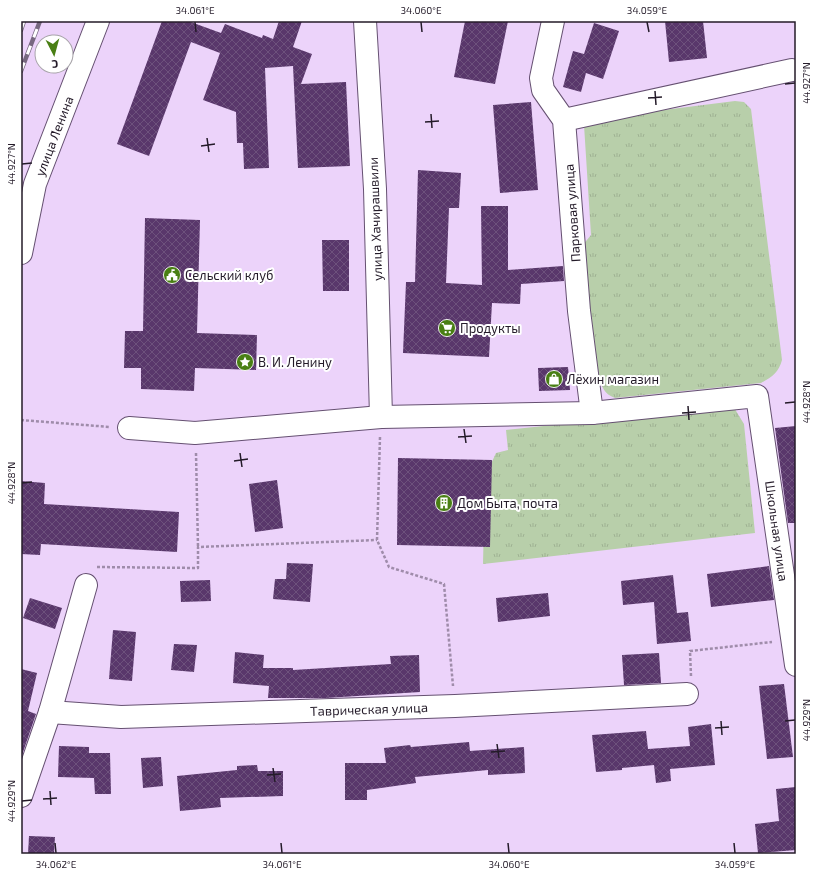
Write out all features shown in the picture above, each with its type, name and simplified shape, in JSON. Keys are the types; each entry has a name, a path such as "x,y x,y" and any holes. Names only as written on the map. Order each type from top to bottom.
{"street":[{"name":"улица Ленина","path":"21,253 35,184 98,21"},
{"name":"улица Хачирашвили","path":"365,21 375,189 381,417"},
{"path":"553,21 540,78 543,90 564,120 792,70"},
{"name":"Парковая улица","path":"564,120 579,310 592,413"},
{"name":"Школьная улица","path":"592,413 757,396 796,665"},
{"path":"129,428 195,433 381,417 592,413"},
{"path":"21,796 50,712 86,585"},
{"name":"Таврическая улица","path":"50,712 121,717 455,706 687,694"}],"path":[{"path":"381,417 377,540 389,568 444,584 455,706"},
{"path":"21,420 129,428"},
{"path":"86,585 96,567 198,568 195,433"},
{"path":"198,547 377,540"},
{"path":"687,694 692,688 690,651 792,640"}],"green space":[{"path":"735,101 744,102 751,109 782,360 781,364 774,374 761,383 615,398 604,390 599,377 582,246 591,235 584,125 592,119"},
{"path":"733,406 744,424 755,533 483,564 485,477 496,453 508,450 506,430"}],"building":[{"path":"162,21 188,21 221,33 225,24 262,38 263,35 273,39 279,21 302,21 293,47 312,54 301,84 346,82 350,166 298,168 293,66 265,68 269,168 244,169 243,143 237,143 236,112 203,100 220,53 191,42 149,156 117,144"},
{"path":"465,21 508,21 495,84 454,77"},
{"path":"665,21 703,21 707,58 669,62"},
{"path":"594,23 619,31 603,79 586,73 581,92 563,87 573,51 584,54"},
{"path":"531,102 538,190 500,193 493,105"},
{"path":"418,170 461,173 459,208 449,208 446,283 482,285 481,206 508,206 508,270 563,266 564,281 521,284 520,304 492,303 489,357 403,353 406,282 415,282"},
{"name":"Сельский клуб","path":"145,218 200,220 197,333 257,335 256,370 195,368 194,391 141,389 141,368 124,368 125,331 143,331"},
{"path":"322,240 349,240 349,291 323,291"},
{"name":"Лёхин магазин","path":"568,367 570,390 539,391 538,368"},
{"path":"796,426 796,523 788,523 775,428"},
{"name":"Дом Быта, почта","path":"398,458 492,460 490,547 397,545"},
{"path":"277,480 283,528 255,532 249,484"},
{"path":"21,481 45,483 44,504 179,512 177,552 41,544 40,555 21,554"},
{"path":"287,563 313,564 310,602 273,599 275,579 286,579"},
{"path":"769,566 774,600 711,607 707,574"},
{"path":"673,575 677,613 688,612 691,641 657,644 654,602 623,605 621,581"},
{"path":"210,580 211,601 181,602 180,581"},
{"path":"548,593 550,616 498,622 496,598"},
{"path":"30,598 62,608 55,629 23,618"},
{"path":"113,630 136,632 132,681 109,679"},
{"path":"174,644 197,645 194,672 171,670"},
{"path":"235,652 264,655 263,668 293,668 293,670 391,664 390,656 419,655 420,692 326,698 268,698 269,686 233,683"},
{"path":"659,653 661,683 624,685 622,655"},
{"path":"21,669 37,673 28,711 36,714 21,758"},
{"path":"784,684 793,757 767,759 759,686"},
{"path":"711,724 715,765 670,769 671,781 656,783 654,765 596,772 592,735 646,731 648,749 690,746 688,727"},
{"path":"469,742 470,751 524,747 525,773 488,775 488,770 415,777 416,783 367,790 367,800 345,800 345,763 386,763 384,748"},
{"path":"59,746 89,747 89,753 110,753 111,794 95,794 94,778 58,777"},
{"path":"161,757 163,786 143,788 141,758"},
{"path":"257,765 258,771 283,771 283,796 220,798 221,807 180,811 177,776 237,770 237,766"},
{"path":"796,787 796,850 758,853 755,824 779,821 776,789"},
{"path":"29,836 55,837 54,854 28,854"}],"railway":[{"path":"21,30 24,21"},
{"path":"21,71 40,21"}],"place":[{"name":"Сельский клуб","path":"172,275"},
{"name":"Продукты","path":"447,328"},
{"name":"В. И. Ленину","path":"245,362"},
{"name":"Лёхин магазин","path":"554,379"},
{"name":"Дом Быта, почта","path":"444,503"}]}
